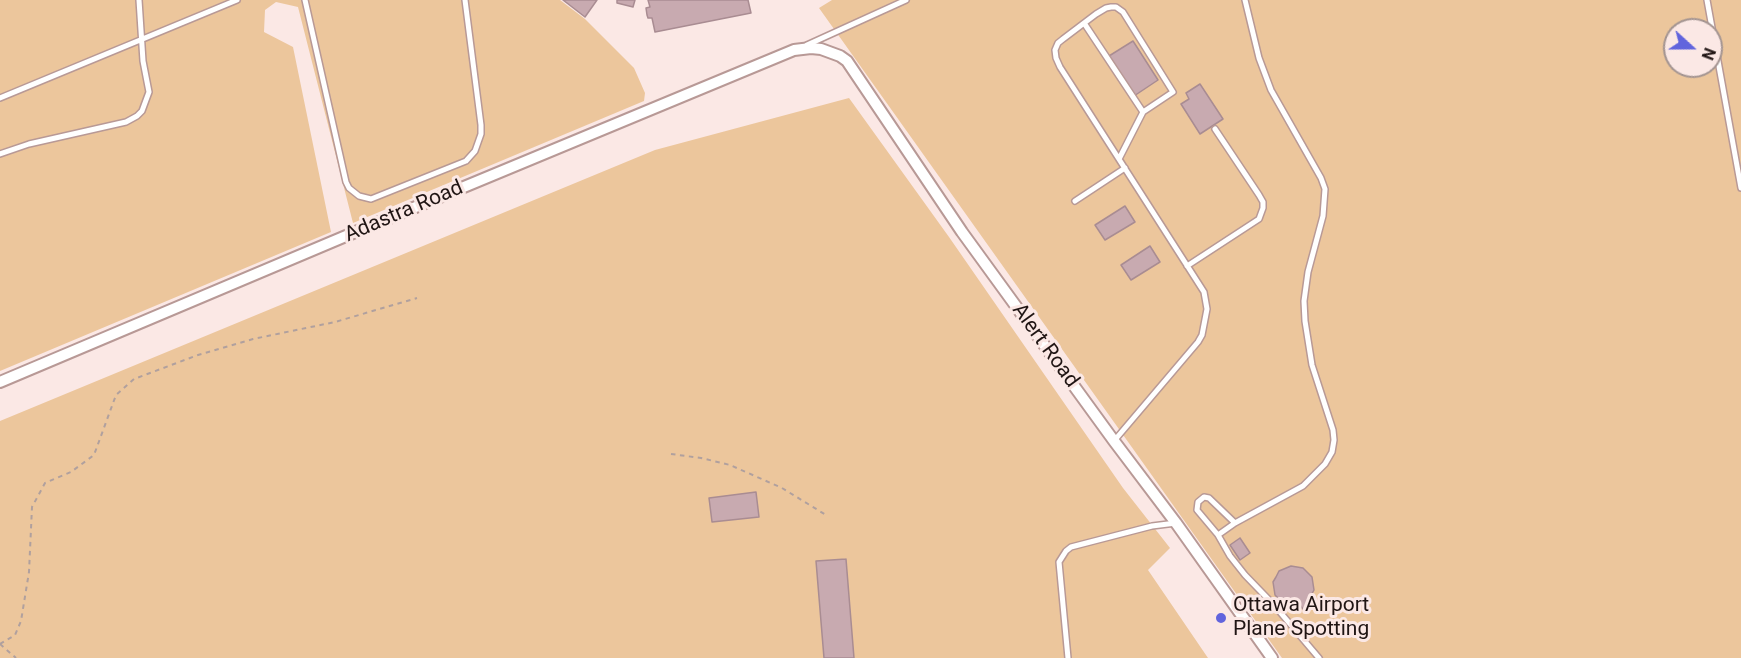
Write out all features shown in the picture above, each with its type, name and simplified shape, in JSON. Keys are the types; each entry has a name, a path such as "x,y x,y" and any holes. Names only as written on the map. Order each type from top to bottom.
{"street":[{"name":"Adastra Road","path":"0,382 794,50 811,48"},
{"name":"Alert Road","path":"811,48 832,52 847,61 962,232 1176,523 1272,658"}],"lane":[{"path":"0,154 29,144 126,122 142,111 148,92 143,61 140,0"},
{"path":"0,98 237,0"},
{"path":"305,0 345,182 359,196 371,199 466,161 475,151 481,125 465,0"},
{"path":"794,50 906,0"},
{"path":"1218,535 1235,523 1303,486 1318,474 1332,452 1334,440 1333,430 1312,366 1304,301 1308,272 1323,216 1324,189 1321,178 1271,90 1259,58 1245,0"},
{"path":"1707,0 1741,188"},
{"path":"1114,441 1198,342 1202,335 1207,309 1204,292 1119,159 1056,58 1055,50 1058,44 1106,8 1116,7 1123,12 1173,92 1143,112 1119,159"},
{"path":"1084,23 1143,112"},
{"path":"1187,266 1259,219 1262,213 1263,202 1215,129"},
{"path":"1075,201 1125,168"},
{"path":"1235,523 1209,498 1201,498 1198,502 1197,510 1218,535 1230,556 1319,658"},
{"path":"1068,658 1059,562 1066,551 1071,547 1152,526 1176,523"}],"path":[{"path":"16,658 0,644 15,635 21,621 29,572 32,507 45,483 71,472 94,455 116,395 134,379 198,355 253,339 335,322 417,298"},
{"path":"671,454 730,465 782,488 826,515"}],"shaded area":[{"path":"0,0 560,0 585,19 634,68 645,93 644,101 353,223 298,7 276,2 265,10 264,32 293,47 331,232 0,371"},
{"path":"832,0 1741,0 1741,658 1282,658 819,8"},
{"path":"849,98 949,237 1123,488 1170,548 1148,570 1208,658 0,658 0,421 655,150"}],"building":[{"path":"563,0 597,0 585,17"},
{"path":"617,0 635,0 633,7 617,3"},
{"path":"648,0 748,0 751,13 655,32 652,18 648,18 647,15 646,8 650,7"},
{"path":"1133,41 1158,80 1134,96 1109,56"},
{"path":"1200,84 1223,119 1200,134 1181,104 1189,99 1186,93"},
{"path":"1125,206 1135,222 1105,240 1095,225"},
{"path":"1150,246 1160,262 1131,280 1121,265"},
{"path":"756,492 759,517 712,522 709,498"},
{"path":"1240,538 1250,553 1240,560 1230,545"},
{"path":"846,559 854,658 824,658 816,561"},
{"path":"1291,566 1303,568 1312,577 1314,590 1309,599 1314,605 1305,612 1300,605 1284,604 1275,595 1273,582 1279,571"}],"place":[{"name":"Ottawa Airport Plane Spotting","path":"1221,618"}]}
